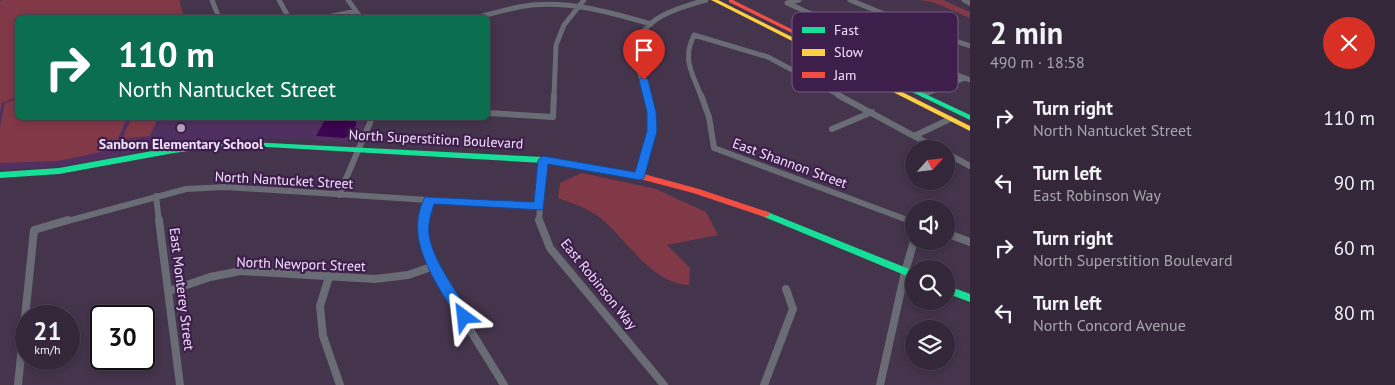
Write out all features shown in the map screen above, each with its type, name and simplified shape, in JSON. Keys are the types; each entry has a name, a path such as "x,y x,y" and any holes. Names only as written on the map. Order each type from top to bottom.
{"street":[{"path":"212,0 218,15"},
{"path":"279,0 287,15"},
{"path":"348,0 359,15"},
{"path":"490,113 553,117 556,45 564,25 584,0"},
{"path":"640,176 652,131 651,112 637,47 642,34 651,24 670,12 706,0"},
{"path":"714,0 792,39"},
{"path":"730,0 792,31"},
{"path":"799,0 786,4 804,12"},
{"path":"850,0 879,12"},
{"path":"488,15 532,5 580,6 599,9 651,24"},
{"path":"337,15 356,11"},
{"name":"East Shannon Street","path":"792,70 768,57 694,34 688,47 686,58 709,117 714,148 905,219"},
{"path":"958,42 970,46"},
{"name":"East Shannon Street","path":"834,92 872,112"},
{"path":"896,92 970,129"},
{"path":"917,92 970,118"},
{"path":"923,95 931,92"},
{"path":"832,129 872,112 921,140"},
{"path":"914,136 950,119"},
{"path":"339,195 371,120"},
{"name":"North Superstition Boulevard","path":"0,175 57,172 183,148 219,144 257,143 543,160 640,176 696,191 770,216 905,271"},
{"path":"955,158 970,166"},
{"name":"East Robinson Way","path":"543,160 539,224 550,248 664,385"},
{"name":"North Nantucket Street","path":"18,385 34,230 186,189 225,187 539,207"},
{"name":"East Monterey Street","path":"156,196 180,385"},
{"path":"429,200 422,225 425,243 434,266 504,385"},
{"path":"955,236 970,242"},
{"name":"North Newport Street","path":"169,291 210,278 241,271 375,279 408,275 434,266"},
{"path":"329,277 320,306 323,336 340,385"},
{"path":"880,385 905,288"},
{"path":"764,385 793,309 786,290"},
{"path":"955,292 970,298"}],"shaded area":[{"path":"179,0 183,15 15,15 15,98 2,103 0,111 0,1"},
{"path":"921,0 943,0 970,12 970,18 958,12"},
{"name":"Sanborn Elementary School","path":"15,98 15,120 365,120 358,138 349,143 270,138 224,139 193,142 62,166 0,170 0,111 2,103"},
{"path":"15,100 15,120 126,120 117,141 136,139 135,145 58,161 0,163 0,127 5,103"},
{"path":"157,120 150,136 122,139 130,121"},
{"path":"325,120 356,120 353,134 344,138 316,136"},
{"path":"582,173 656,189 706,212 718,235 667,245 690,268 689,285 676,283 664,278 642,260 594,213 558,198 560,183"}],"traffic: fast":[{"path":"916,92 970,118"},
{"path":"0,175 59,171 174,150 232,143 543,160 570,164"},
{"path":"765,214 905,271"},
{"path":"955,292 970,298"}],"traffic: slow":[{"path":"714,0 792,39"},
{"path":"897,92 970,129"}],"traffic: jam":[{"path":"731,1 792,31"},
{"path":"570,164 640,176 696,191 765,214"}],"place":[{"name":"Sanborn Elementary School","path":"181,128"}],"route":[{"path":"464,317 434,266 425,243 422,225 429,200 539,207 543,160 640,176 652,131 651,112 644,80"}]}
